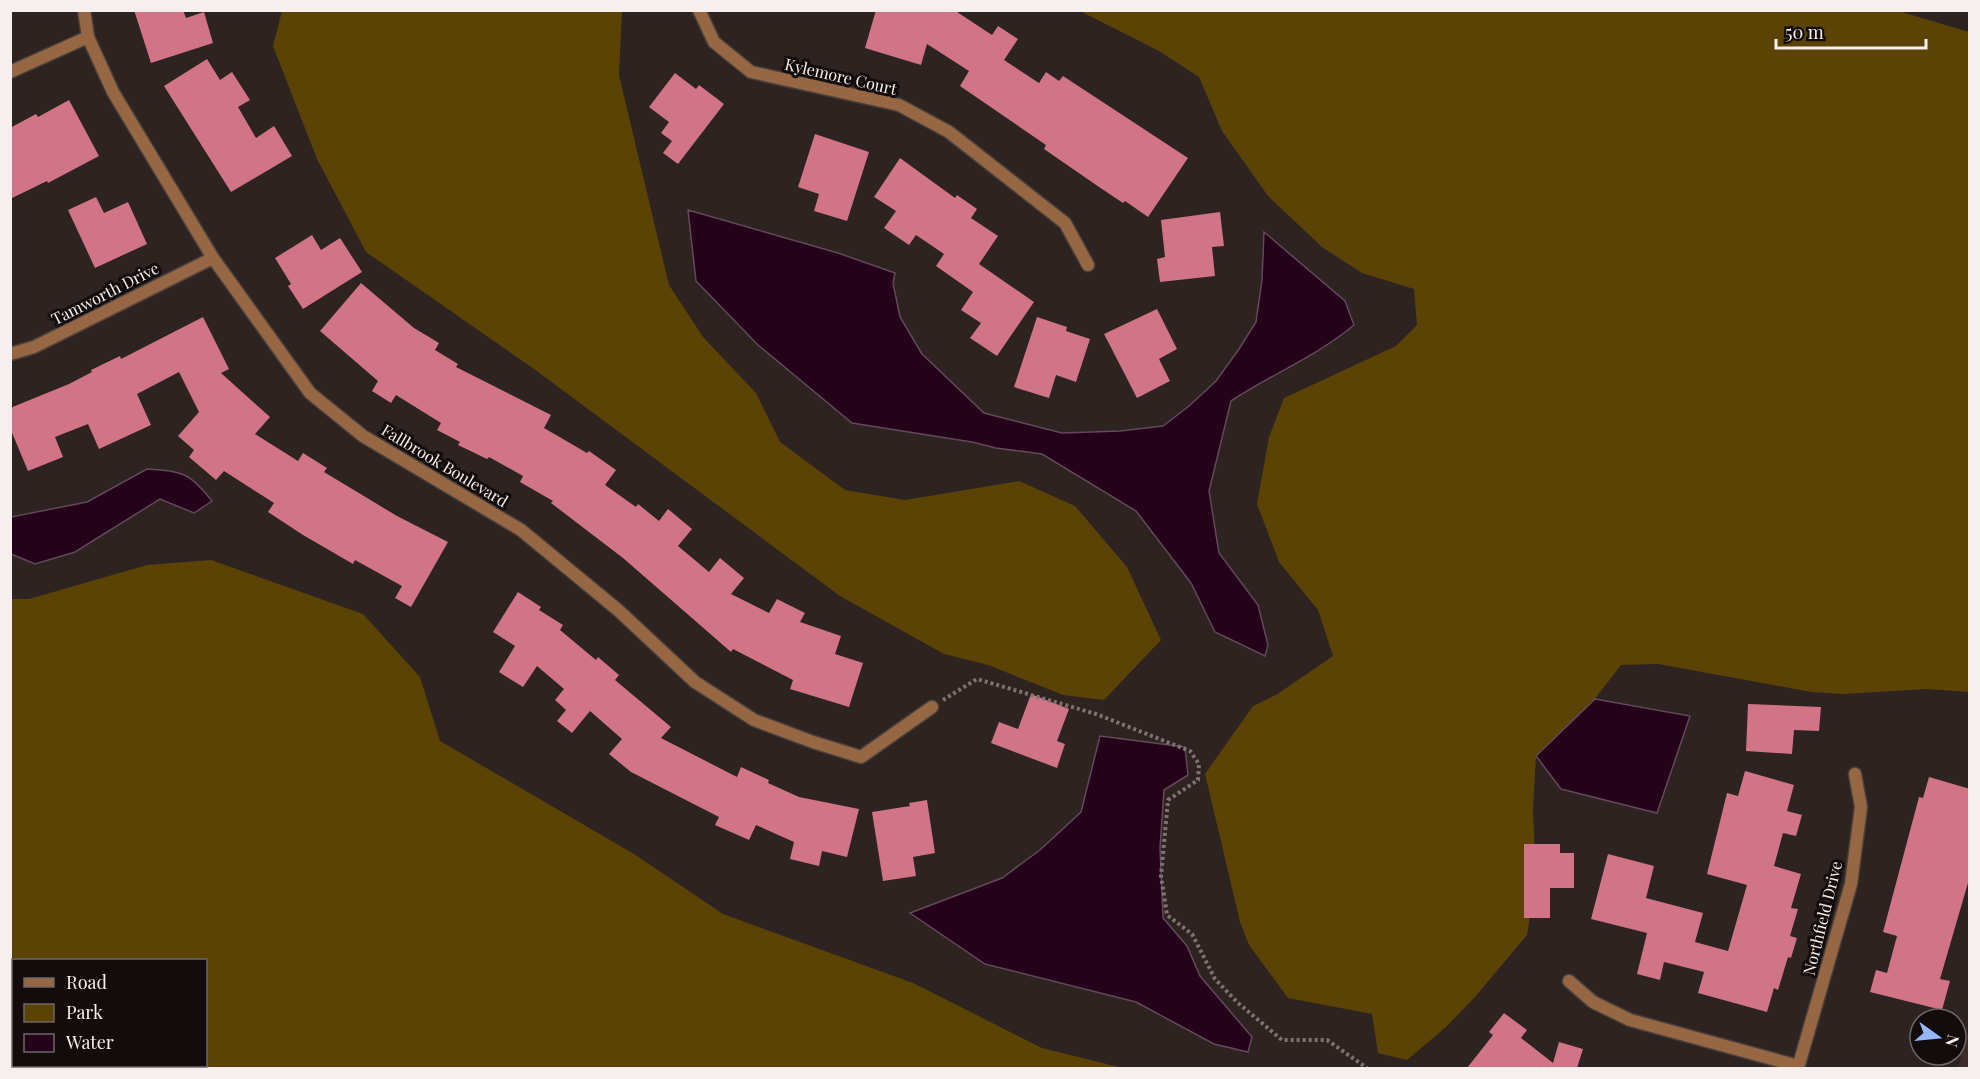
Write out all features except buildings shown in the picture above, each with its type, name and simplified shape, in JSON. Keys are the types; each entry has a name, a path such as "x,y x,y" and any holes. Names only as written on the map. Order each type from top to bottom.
{"street":[{"name":"Fallbrook Boulevard","path":"84,10 88,37 113,92 213,258 310,393 363,436 520,530 618,610 695,682 754,720 861,757 932,707"},
{"name":"Kylemore Court","path":"699,10 714,42 751,72 899,105 949,132 1065,223 1088,265"},
{"path":"10,72 88,37"},
{"name":"Tamworth Drive","path":"10,354 34,347 213,258"},
{"name":"Northfield Drive","path":"1798,1067 1851,884 1861,807 1855,774"},
{"path":"1569,981 1593,1002 1630,1020 1798,1067"}],"path":[{"path":"932,707 977,679 1096,714 1190,751 1199,764 1198,780 1168,800 1161,876 1167,915 1192,934 1215,979 1282,1040 1327,1040 1368,1068"}],"shaded area":[{"path":"1969,1028 1969,1068 1958,1068 1968,1067"}],"green space":[{"path":"1895,10 1969,32 1969,692 1927,689 1842,694 1812,692 1658,664 1621,665 1590,705 1536,756 1533,809 1536,879 1527,935 1475,997 1446,1027 1407,1060 1378,1053 1372,1014 1288,998 1249,945 1240,922 1205,774 1253,706 1276,695 1333,656 1318,610 1279,562 1257,504 1269,437 1284,398 1396,346 1417,325 1414,289 1362,273 1322,247 1268,196 1222,131 1199,77 1159,51 1080,11"},
{"path":"282,11 622,11 619,75 669,285 703,337 756,393 780,442 845,490 905,500 1019,481 1075,506 1127,567 1161,640 1104,700 1063,695 988,665 944,654 840,596 534,369 366,252 317,159 273,46"},
{"path":"211,560 363,614 420,677 440,741 634,854 723,914 913,983 1042,1048 1123,1068 11,1068 11,599 29,599 147,565"}],"water":[{"path":"688,210 838,253 895,273 893,283 900,317 922,354 984,413 1062,433 1120,431 1163,426 1216,381 1256,322 1262,280 1264,232 1345,301 1354,325 1310,356 1231,401 1209,491 1219,553 1258,605 1268,645 1265,656 1215,632 1191,583 1136,511 1042,454 852,423 758,345 696,281"},
{"path":"147,469 185,475 198,484 212,501 194,513 160,499 75,552 35,564 11,554 11,517 87,502"},
{"path":"1595,699 1690,716 1657,813 1561,789 1536,756"},
{"path":"1100,736 1185,747 1188,775 1164,790 1160,848 1163,918 1187,946 1200,976 1252,1037 1248,1052 1214,1044 1136,1002 985,964 910,913 1002,878 1040,850 1081,812"}]}
